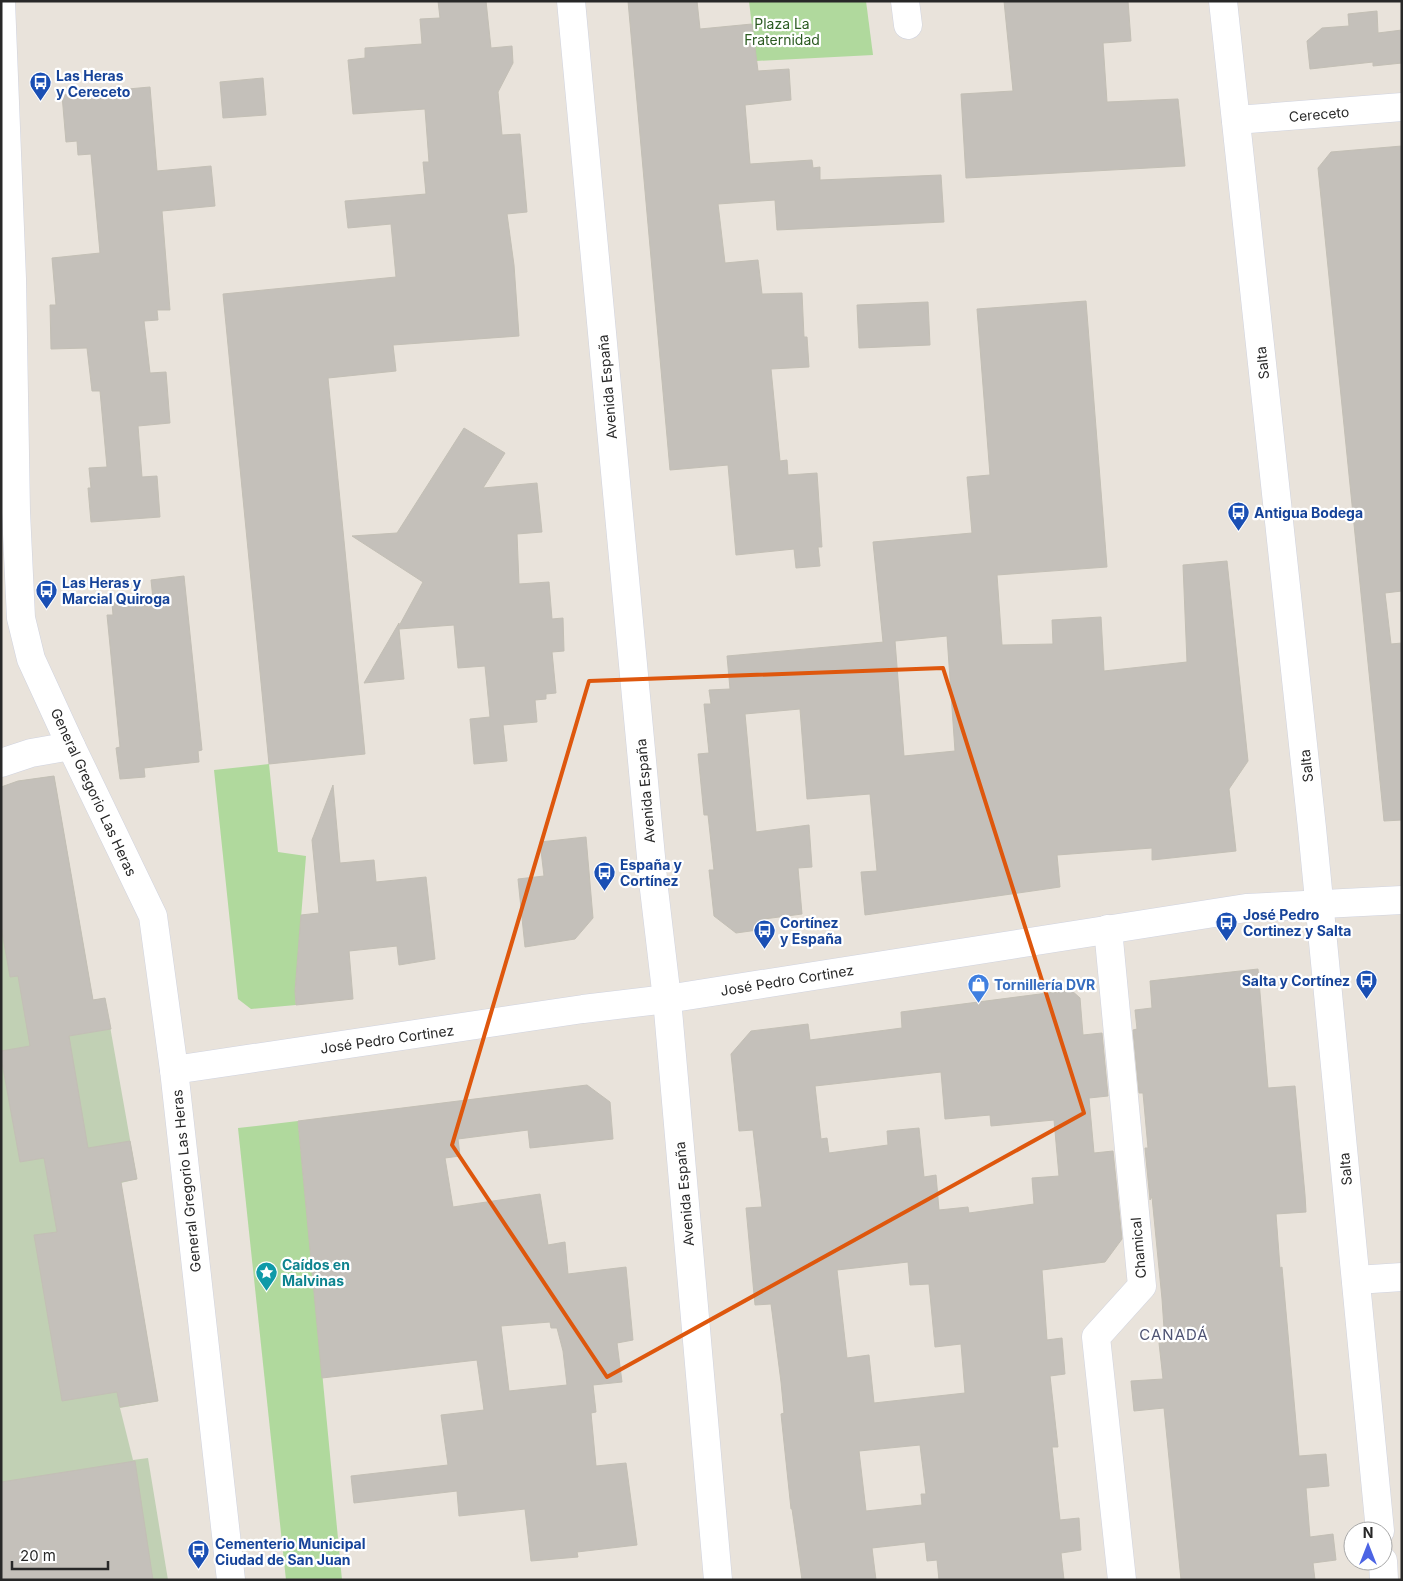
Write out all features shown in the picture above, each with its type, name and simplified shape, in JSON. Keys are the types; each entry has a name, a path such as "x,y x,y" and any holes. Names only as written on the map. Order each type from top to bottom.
{"street":[{"path":"1,2 22,1"},
{"name":"Avenida España","path":"571,1 653,880 667,999 718,1580"},
{"name":"Salta","path":"1223,1 1320,904 1379,1521"},
{"name":"General Gregorio Las Heras","path":"1,2 12,279 9,512 21,618 31,659 70,746 153,916 174,1070 231,1580"},
{"name":"Cereceto","path":"1236,120 1402,107"},
{"path":"1,763 31,753 70,746"},
{"name":"José Pedro Cortinez","path":"174,1070 583,1009 667,999 1246,908 1402,900"},
{"name":"Chamical","path":"1108,929 1142,1286 1096,1337 1122,1580"},
{"path":"1356,1280 1402,1277"}],"highlighted area":[{"path":"943,668 1084,1113 607,1377 452,1145 589,681"}],"green space":[{"name":"Plaza La Fraternidad","path":"749,1 866,1 873,55 756,61"},
{"path":"269,764 278,852 306,856 295,992 296,1005 251,1009 238,999 214,770"},
{"path":"54,776 93,1000 105,998 137,1179 121,1183 158,1401 120,1408 133,1460 148,1458 168,1580 1,1580 1,787 18,781"},
{"path":"298,1121 342,1580 286,1580 238,1128"}],"building":[{"path":"438,1 486,1 491,48 512,46 513,63 498,92 502,135 520,134 527,212 507,214 514,265 519,336 393,345 396,371 328,378 365,754 269,764 223,294 396,277 391,224 348,228 345,201 426,194 423,162 429,162 425,109 353,114 348,60 365,58 365,48 422,44 420,19 440,18"},
{"path":"628,1 697,1 700,29 752,24 758,71 789,69 791,100 745,105 750,164 812,160 813,168 820,167 820,180 941,175 944,222 777,230 775,200 718,204 725,263 758,260 762,294 802,293 804,337 807,337 809,367 771,369 780,461 787,460 788,475 817,473 822,547 818,547 820,566 796,568 794,549 736,555 728,465 670,470"},
{"path":"1004,1 1128,1 1131,41 1103,43 1107,102 1178,99 1185,166 966,178 961,94 1013,91"},
{"path":"1377,11 1378,33 1402,30 1402,63 1373,66 1373,62 1310,69 1307,41 1322,28 1349,26 1348,14"},
{"path":"263,78 266,115 223,118 220,82"},
{"path":"150,87 157,171 211,166 215,206 162,211 170,310 157,310 158,320 144,321 150,373 166,372 170,423 138,426 142,477 157,476 160,517 91,522 88,488 91,488 89,468 107,467 100,391 92,391 87,348 51,349 50,305 56,305 52,258 100,253 91,154 78,155 77,141 66,142 62,95"},
{"path":"1402,146 1402,591 1385,593 1391,644 1402,643 1402,820 1384,821 1318,168 1331,152"},
{"path":"1086,301 1107,567 997,575 1002,645 1053,644 1052,620 1101,617 1104,671 1187,662 1183,565 1227,561 1248,761 1229,789 1236,851 1152,860 1152,848 1057,855 1060,887 865,915 861,872 877,871 870,794 807,799 800,709 745,714 756,832 809,825 812,867 798,868 802,914 764,919 765,929 736,933 714,916 709,870 714,870 708,815 704,815 698,754 709,753 704,704 711,704 709,690 730,689 727,656 884,642 873,542 972,533 967,477 990,475 977,309","holes":["947,636 955,751 904,756 895,641"]},
{"path":"928,302 930,345 859,348 857,305"},
{"path":"464,428 505,453 483,488 537,483 542,532 517,534 519,584 549,582 552,619 563,618 564,651 552,652 556,693 546,694 546,699 535,700 537,722 503,725 507,761 474,764 470,719 490,717 485,666 458,668 454,625 399,629 404,679 364,683 423,582 352,536 397,533"},
{"path":"184,576 202,750 198,751 199,762 144,768 145,777 120,779 116,748 120,747 107,615 113,615 112,603 153,599 151,580"},
{"path":"54,776 93,1000 105,998 111,1029 69,1036 88,1148 130,1141 137,1179 121,1182 158,1401 120,1407 117,1392 62,1401 34,1235 57,1232 44,1158 20,1162 1,1057 1,1051 30,1046 18,976 10,977 1,926 1,787 18,781"},
{"path":"333,785 340,863 374,860 376,882 426,877 435,959 399,965 397,946 349,951 353,999 296,1005 295,991 301,915 319,913 312,840"},
{"path":"586,837 593,918 575,939 525,947 518,879 544,876 540,842"},
{"path":"1258,969 1268,1088 1295,1086 1305,1195 1306,1212 1276,1214 1299,1456 1326,1454 1329,1486 1306,1488 1310,1537 1333,1534 1336,1560 1313,1563 1315,1580 1181,1580 1164,1408 1134,1411 1131,1381 1163,1379 1159,1343 1165,1343 1152,1197 1150,1200 1145,1148 1148,1148 1143,1093 1139,1093 1133,1030 1137,1029 1135,1010 1152,1008 1150,981"},
{"path":"1071,990 1080,998 1083,1035 1102,1033 1108,1096 1089,1098 1094,1153 1113,1151 1122,1239 1105,1262 1042,1270 1047,1340 1062,1338 1065,1374 1050,1376 1058,1447 1052,1447 1060,1520 1079,1518 1081,1550 1061,1553 1064,1580 939,1580 937,1560 927,1561 925,1542 872,1548 876,1580 802,1580 791,1509 781,1414 784,1413 781,1382 771,1304 755,1305 746,1208 762,1207 753,1130 739,1131 731,1054 751,1031 808,1024 810,1040 902,1028 901,1012","holes":["941,1072 945,1119 990,1115 991,1126 1054,1120 1059,1176 1032,1178 1034,1204 969,1213 968,1207 939,1210 936,1175 924,1177 919,1128 887,1131 888,1145 829,1153 827,1138 821,1139 815,1086","908,1262 910,1285 929,1284 935,1347 961,1344 965,1393 874,1403 869,1355 847,1358 837,1270","920,1445 926,1494 921,1494 922,1505 866,1511 859,1451"]},
{"path":"587,1085 610,1102 613,1139 530,1148 528,1130 458,1139 460,1156 445,1158 453,1207 540,1194 548,1245 565,1242 568,1274 626,1267 633,1340 617,1343 622,1382 593,1385 596,1412 591,1413 596,1466 626,1463 637,1545 577,1552 578,1557 531,1561 525,1509 459,1516 457,1491 354,1503 351,1476 448,1465 441,1415 484,1410 477,1360 322,1378 298,1121","holes":["550,1322 551,1328 557,1328 563,1351 567,1385 509,1391 501,1326"]},
{"path":"135,1461 153,1580 1,1580 1,1482"}],"place":[{"name":"Las Heras y Cereceto","path":"40,102"},
{"name":"Antigua Bodega","path":"1238,531"},
{"name":"Las Heras y Marcial Quiroga","path":"46,609"},
{"name":"España y Cortínez","path":"604,891"},
{"name":"José Pedro Cortinez y Salta","path":"1227,941"},
{"name":"Cortínez y España","path":"764,949"},
{"name":"Salta y Cortínez","path":"1366,999"},
{"name":"Tornillería DVR","path":"978,1003"},
{"name":"Caídos en Malvinas","path":"266,1291"},
{"name":"Cementerio Municipal Ciudad de San Juan","path":"199,1570"}],"district":[{"name":"CANADÁ","path":"1174,1334"}]}
